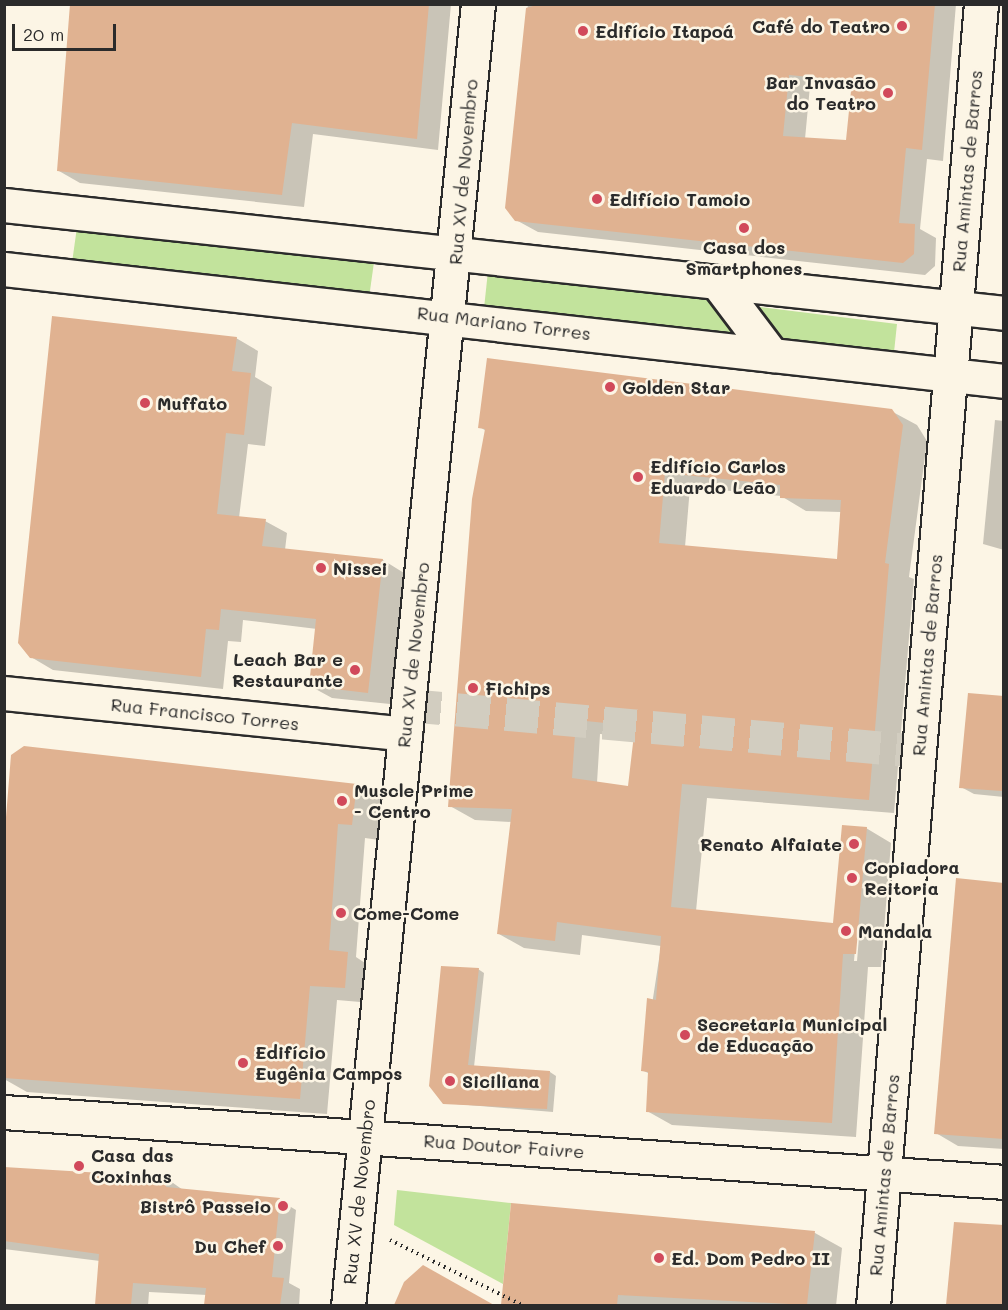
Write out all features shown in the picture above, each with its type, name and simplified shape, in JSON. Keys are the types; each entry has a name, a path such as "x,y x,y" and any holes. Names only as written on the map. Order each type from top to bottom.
{"main road":[{"name":"Rua XV de Novembro","path":"348,1305 405,734 450,317 478,4"},
{"name":"Rua Amintas de Barros","path":"873,1305 981,4"},
{"path":"4,205 719,285 1004,313"},
{"name":"Rua Mariano Torres","path":"4,269 450,317 1004,381"},
{"path":"719,285 772,355"},
{"name":"Rua Francisco Torres","path":"4,693 405,734"},
{"name":"Rua Doutor Faivre","path":"4,1112 1004,1182"}],"path":[{"path":"356,1224 524,1305"}],"green space":[{"path":"78,220 374,262 367,311 71,270"},
{"path":"488,271 714,299 761,356 482,327"},
{"path":"729,303 897,324 892,371 774,359"},
{"path":"397,1190 511,1203 503,1284 394,1225"}],"building":[{"path":"70,4 429,4 417,139 292,123 282,195 57,171"},
{"path":"540,4 935,4 922,150 906,148 899,223 915,224 914,254 903,263 515,221 505,208 526,8","holes":["789,75 852,81 846,140 783,136"]},
{"path":"52,316 237,337 232,371 251,373 244,435 226,433 217,514 266,519 262,546 383,559 368,693 309,686 316,619 221,609 219,630 206,629 201,677 30,658 18,643"},
{"path":"487,358 892,409 903,425 885,563 889,564 869,800 682,784 671,907 833,923 842,825 867,827 856,954 843,954 832,1123 646,1112 648,1072 641,1071 647,998 656,1000 661,936 557,922 555,941 497,934 512,809 448,807 472,499 485,429 478,428","holes":["665,473 780,485 780,498 841,500 837,559 659,543","576,720 635,726 628,786 572,778"]},
{"path":"968,693 1004,696 1002,791 959,788"},
{"path":"24,746 357,784 352,825 338,824 329,950 348,952 345,988 310,986 300,1099 4,1078 4,842 11,755"},
{"path":"956,878 1004,883 1004,1139 934,1134"},
{"path":"441,966 479,968 468,1065 550,1071 547,1109 443,1104 429,1086"},
{"path":"4,1167 167,1177 166,1187 280,1198 272,1277 284,1278 280,1305 204,1305 206,1288 133,1283 131,1305 95,1305 99,1254 4,1241"},
{"name":"Ed. Dom Pedro II","path":"511,1203 815,1231 807,1305 618,1295 617,1305 501,1305"},
{"path":"954,1222 1004,1225 1004,1305 946,1305"},
{"path":"423,1265 494,1305 394,1305 404,1282"}],"tunnel":[{"path":"408,705 919,751"}],"place":[{"name":"Café do Teatro","path":"902,26"},
{"name":"Edifício Itapoá","path":"583,31"},
{"name":"Bar Invasão do Teatro","path":"888,93"},
{"name":"Edifício Tamoio","path":"597,199"},
{"name":"Casa dos Smartphones","path":"744,228"},
{"name":"Golden Star","path":"610,387"},
{"name":"Muffato","path":"145,403"},
{"name":"Edifício Carlos Eduardo Leão","path":"638,477"},
{"name":"Nissei","path":"321,568"},
{"name":"Leach Bar e Restaurante","path":"355,670"},
{"name":"Fichips","path":"473,688"},
{"name":"Muscle Prime - Centro","path":"342,801"},
{"name":"Renato Alfaiate","path":"854,844"},
{"name":"Copiadora Reitoria","path":"852,878"},
{"name":"Come-Come","path":"341,913"},
{"name":"Mandala","path":"846,931"},
{"name":"Secretaria Municipal de Educação","path":"685,1035"},
{"name":"Edifício Eugênia Campos","path":"243,1063"},
{"name":"Siciliana","path":"450,1081"},
{"name":"Casa das Coxinhas","path":"79,1166"},
{"name":"Bistrô Passeio","path":"283,1206"},
{"name":"Du Chef","path":"278,1246"},
{"name":"Ed. Dom Pedro II","path":"659,1258"}]}
